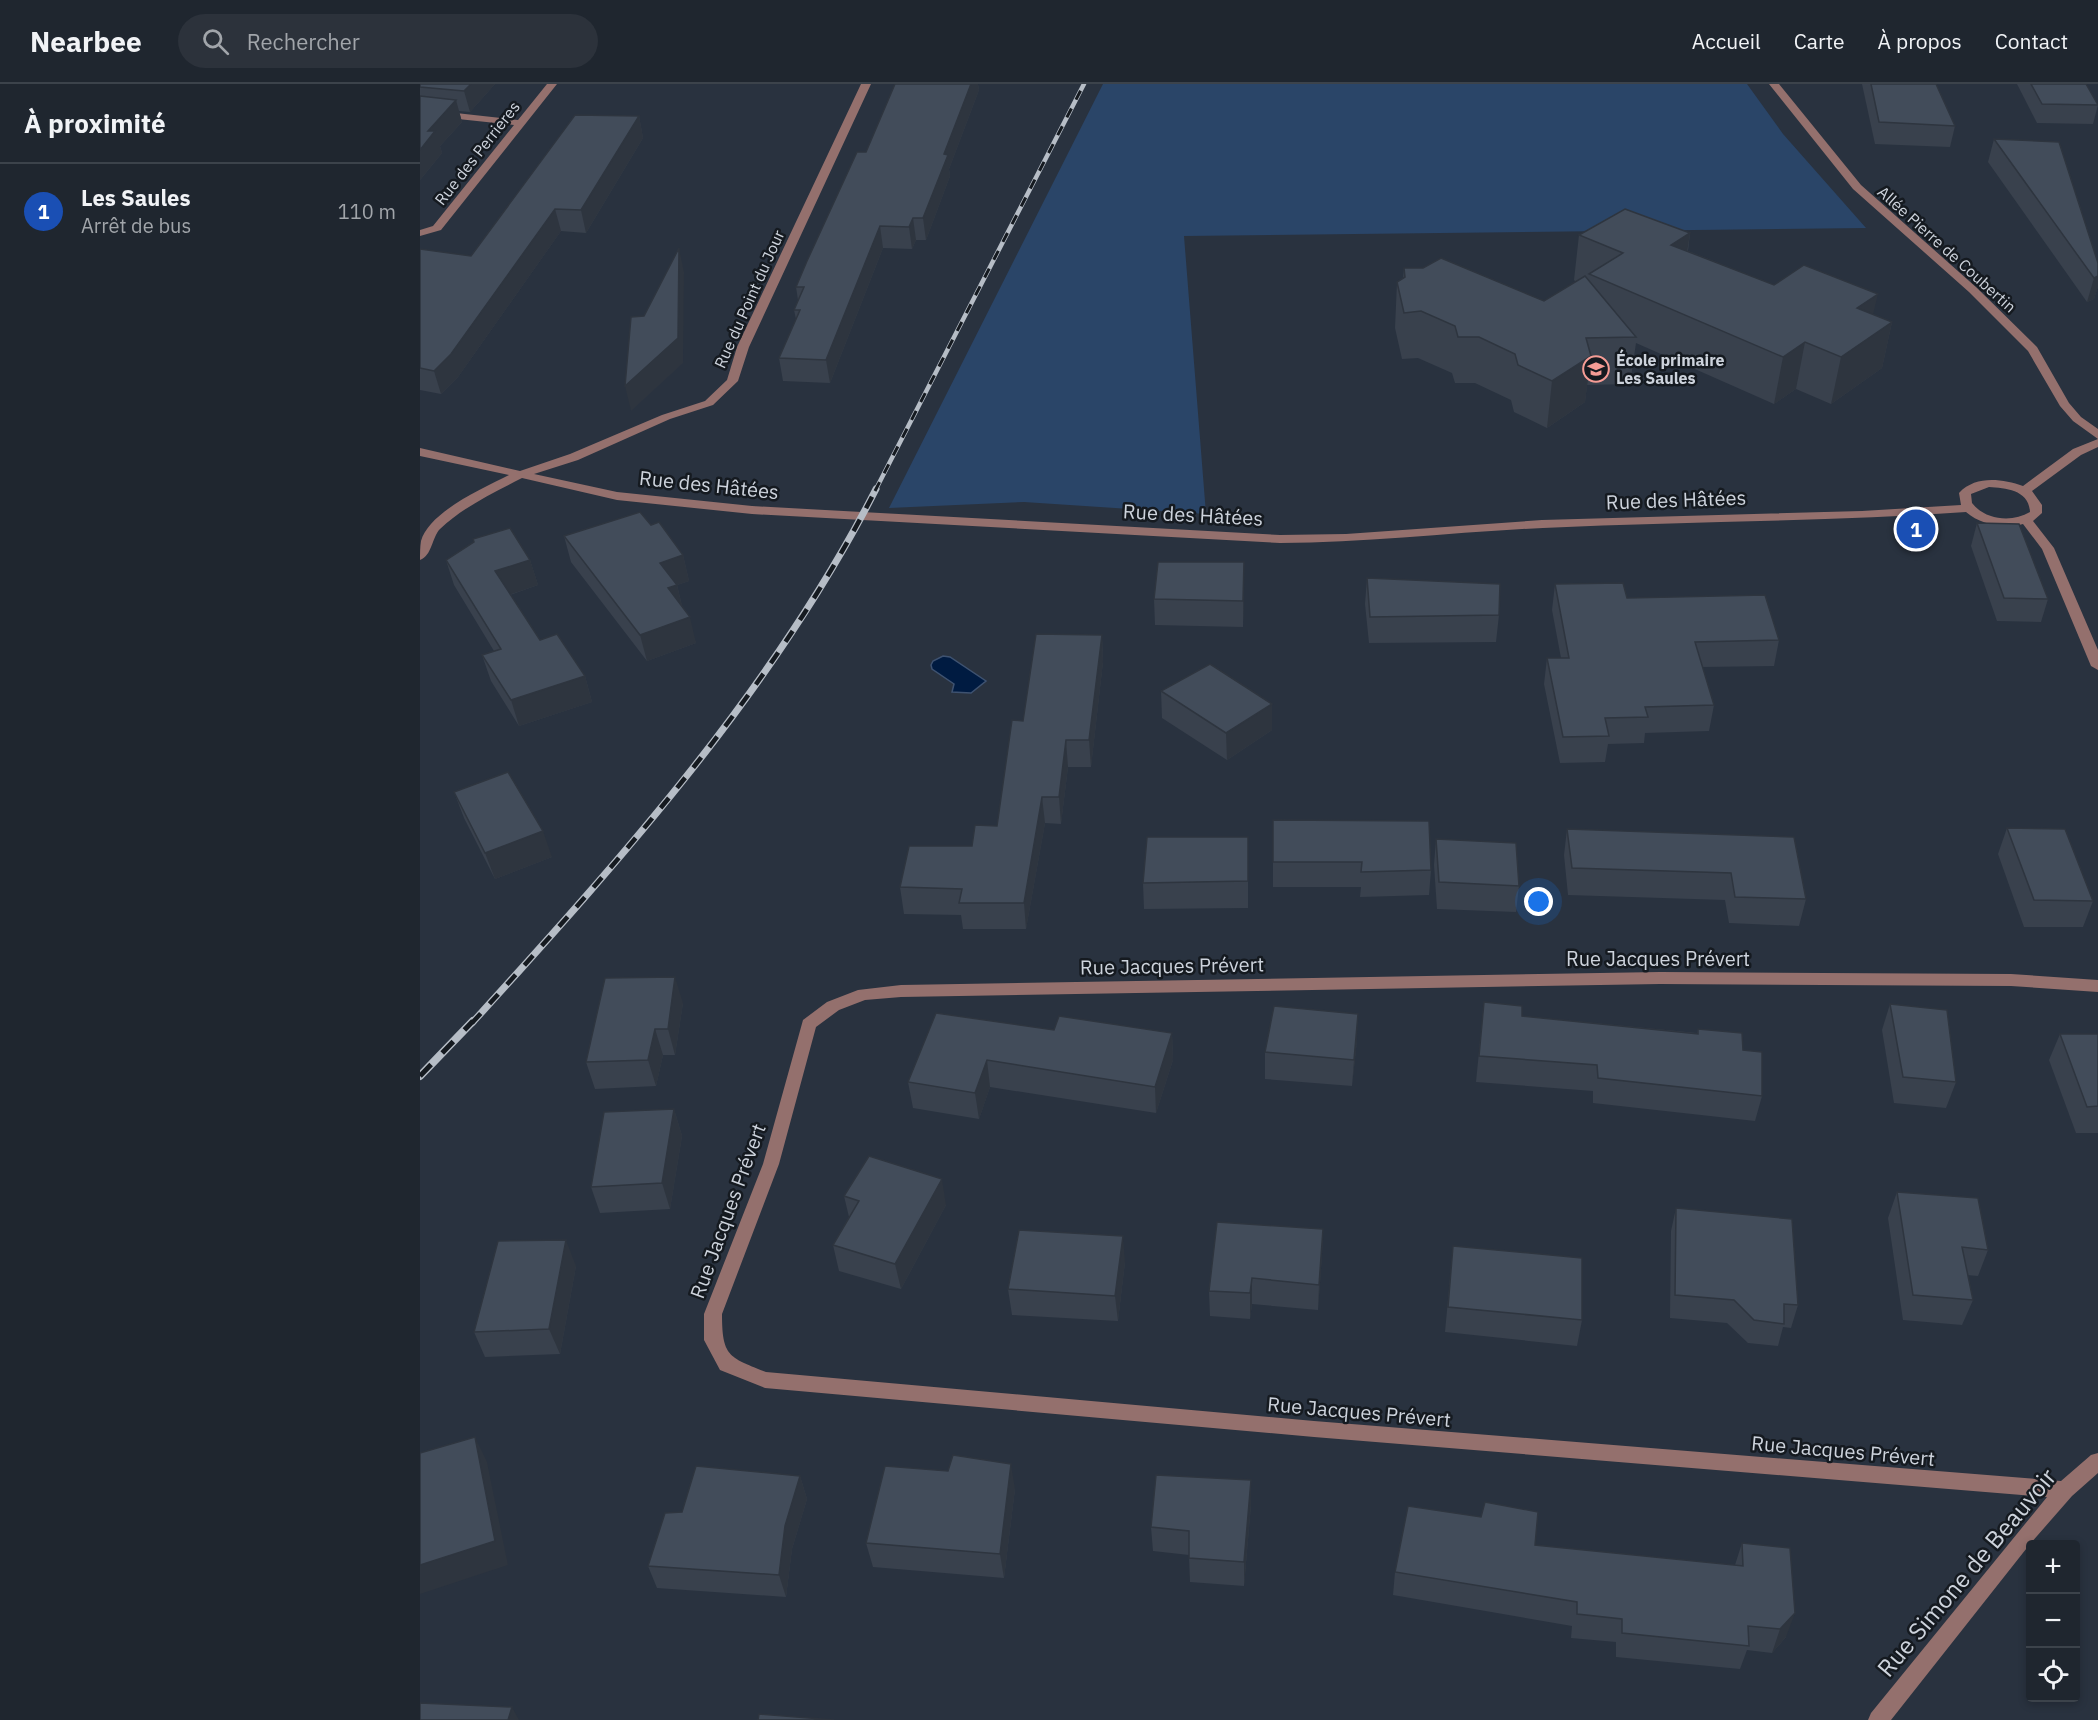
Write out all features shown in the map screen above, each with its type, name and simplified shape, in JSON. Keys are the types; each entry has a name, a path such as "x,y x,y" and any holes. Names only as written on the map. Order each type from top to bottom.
{"street":[{"name":"Rue des Perrieres","path":"420,233 437,228 552,84"},
{"name":"Rue du Point du Jour","path":"420,556 432,530 452,512 519,475 574,457 666,417 710,403 732,381 743,347 866,84"},
{"name":"Allée Pierre de Coubertin","path":"1774,84 1857,187 1973,290 2033,349 2064,404 2077,419 2098,435"},
{"path":"420,112 520,123"},
{"path":"2024,490 2077,452 2098,443"},
{"name":"Rue des Hâtées","path":"420,452 617,496 752,510 1280,539 1319,540 1540,524 1969,508"},
{"path":"2001,483 2024,490 2034,499 2037,506 2033,516 2026,520 2003,523 1990,520 1976,514 1965,500 1965,493 1978,484 2001,483"},
{"path":"2026,520 2048,548 2098,666"},
{"name":"Rue Jacques Prévert","path":"2065,1490 1314,1430 765,1380 726,1364 713,1341 713,1314 771,1164 809,1024 832,1006 864,993 1660,978 2011,980 2098,986"},
{"name":"Rue Simone de Beauvoir","path":"1878,1720 2065,1490 2098,1461"}],"shaded area":[{"path":"1103,84 1747,84 1783,134 1866,228 1184,236 1206,514 1024,502 889,508"},
{"path":"943,656 950,657 986,681 971,693 952,692 954,684 932,669 931,665 933,661"}],"building":[{"path":"420,84 471,84 464,91 420,87"},
{"path":"895,84 971,84 944,154 948,155 923,218 913,218 909,227 880,226 826,360 779,358 800,310 794,310 804,287 796,287 807,261 857,152 866,152"},
{"path":"1871,84 1936,84 1955,126 1879,122"},
{"path":"2031,84 2086,84 2098,105 2042,104"},
{"path":"420,96 456,100 428,131 435,131 420,150"},
{"path":"575,115 639,116 581,210 555,209 451,354 434,371 420,368 420,249 471,256"},
{"path":"1994,139 2059,142 2098,263 2098,276 2094,278"},
{"path":"1625,209 1690,233 1671,245 1774,285 1804,265 1878,294 1857,308 1892,322 1841,357 1805,342 1783,357 1589,274 1623,253 1579,235"},
{"path":"679,248 678,338 625,386 631,317 644,316"},
{"path":"1441,258 1544,301 1585,276 1636,337 1586,338 1591,356 1552,381 1518,365 1515,354 1479,337 1458,337 1455,326 1421,311 1404,313 1397,282 1405,277 1404,268 1423,268"},
{"path":"640,512 651,525 659,522 683,555 660,563 677,585 668,588 690,617 640,635 564,536"},
{"path":"1977,523 2019,524 2048,599 2004,598"},
{"path":"510,528 530,560 495,571 540,640 557,634 585,676 511,700 482,655 501,649 446,560 474,542 473,539"},
{"path":"1158,562 1244,562 1243,601 1154,599"},
{"path":"1367,578 1500,584 1499,615 1370,617"},
{"path":"1623,583 1627,598 1765,595 1779,640 1695,642 1714,705 1645,707 1648,717 1605,718 1609,736 1563,737 1547,658 1569,658 1555,584"},
{"path":"1036,634 1102,635 1089,740 1066,740 1059,797 1042,797 1024,903 959,903 962,889 900,887 909,846 972,846 975,825 997,826 1012,720 1023,721"},
{"path":"1210,664 1272,704 1226,733 1161,691"},
{"path":"508,772 543,831 485,853 454,792"},
{"path":"1273,820 1429,821 1431,870 1361,872 1362,862 1273,862"},
{"path":"2007,828 2065,829 2093,901 2034,900"},
{"path":"1567,829 1794,837 1806,899 1735,897 1731,873 1572,868"},
{"path":"1147,837 1248,837 1248,881 1143,883"},
{"path":"1436,839 1516,843 1519,886 1439,882"},
{"path":"675,977 668,1029 655,1029 648,1060 586,1062 605,978"},
{"path":"1484,1002 1522,1006 1522,1016 1698,1034 1698,1029 1742,1033 1743,1050 1762,1052 1762,1096 1598,1078 1597,1065 1479,1056"},
{"path":"1890,1004 1947,1010 1956,1082 1903,1077"},
{"path":"1274,1006 1358,1014 1354,1060 1265,1052"},
{"path":"936,1013 1054,1030 1059,1016 1172,1033 1155,1087 987,1060 975,1093 908,1082"},
{"path":"2060,1034 2098,1034 2098,1106 2087,1107"},
{"path":"674,1109 662,1183 591,1187 604,1112"},
{"path":"869,1156 942,1179 895,1264 833,1245 859,1201 844,1196"},
{"path":"1897,1192 1978,1198 1988,1250 1962,1247 1973,1300 1913,1295"},
{"path":"1676,1208 1792,1219 1798,1305 1784,1304 1784,1324 1754,1320 1734,1300 1675,1295"},
{"path":"1217,1222 1323,1229 1319,1285 1252,1278 1250,1293 1209,1291"},
{"path":"1019,1230 1123,1236 1115,1296 1008,1289"},
{"path":"566,1240 549,1329 474,1332 498,1241"},
{"path":"1453,1246 1582,1258 1582,1320 1448,1307"},
{"path":"475,1437 495,1541 420,1565 420,1453"},
{"path":"953,1455 1011,1464 1000,1554 866,1543 885,1466 948,1471"},
{"path":"696,1466 800,1476 785,1526 779,1575 648,1566 665,1513 682,1512"},
{"path":"1156,1475 1251,1480 1244,1562 1189,1558 1189,1531 1151,1527"},
{"path":"1485,1502 1538,1512 1535,1545 1743,1566 1742,1543 1790,1548 1795,1613 1780,1629 1748,1626 1749,1646 1622,1633 1622,1619 1577,1614 1577,1602 1395,1572 1408,1506 1481,1517"},
{"path":"420,1703 512,1707 508,1720 420,1720"},
{"path":"759,1714 834,1720 758,1720"}],"railway":[{"path":"875,491 1084,84"},
{"path":"472,1023 639,834 743,702 791,634 836,563 876,489"},
{"path":"420,1076 473,1021"}],"place":[{"name":"École primaire Les Saules","path":"1596,369"},
{"name":"Les Saules","path":"1916,529"}]}
